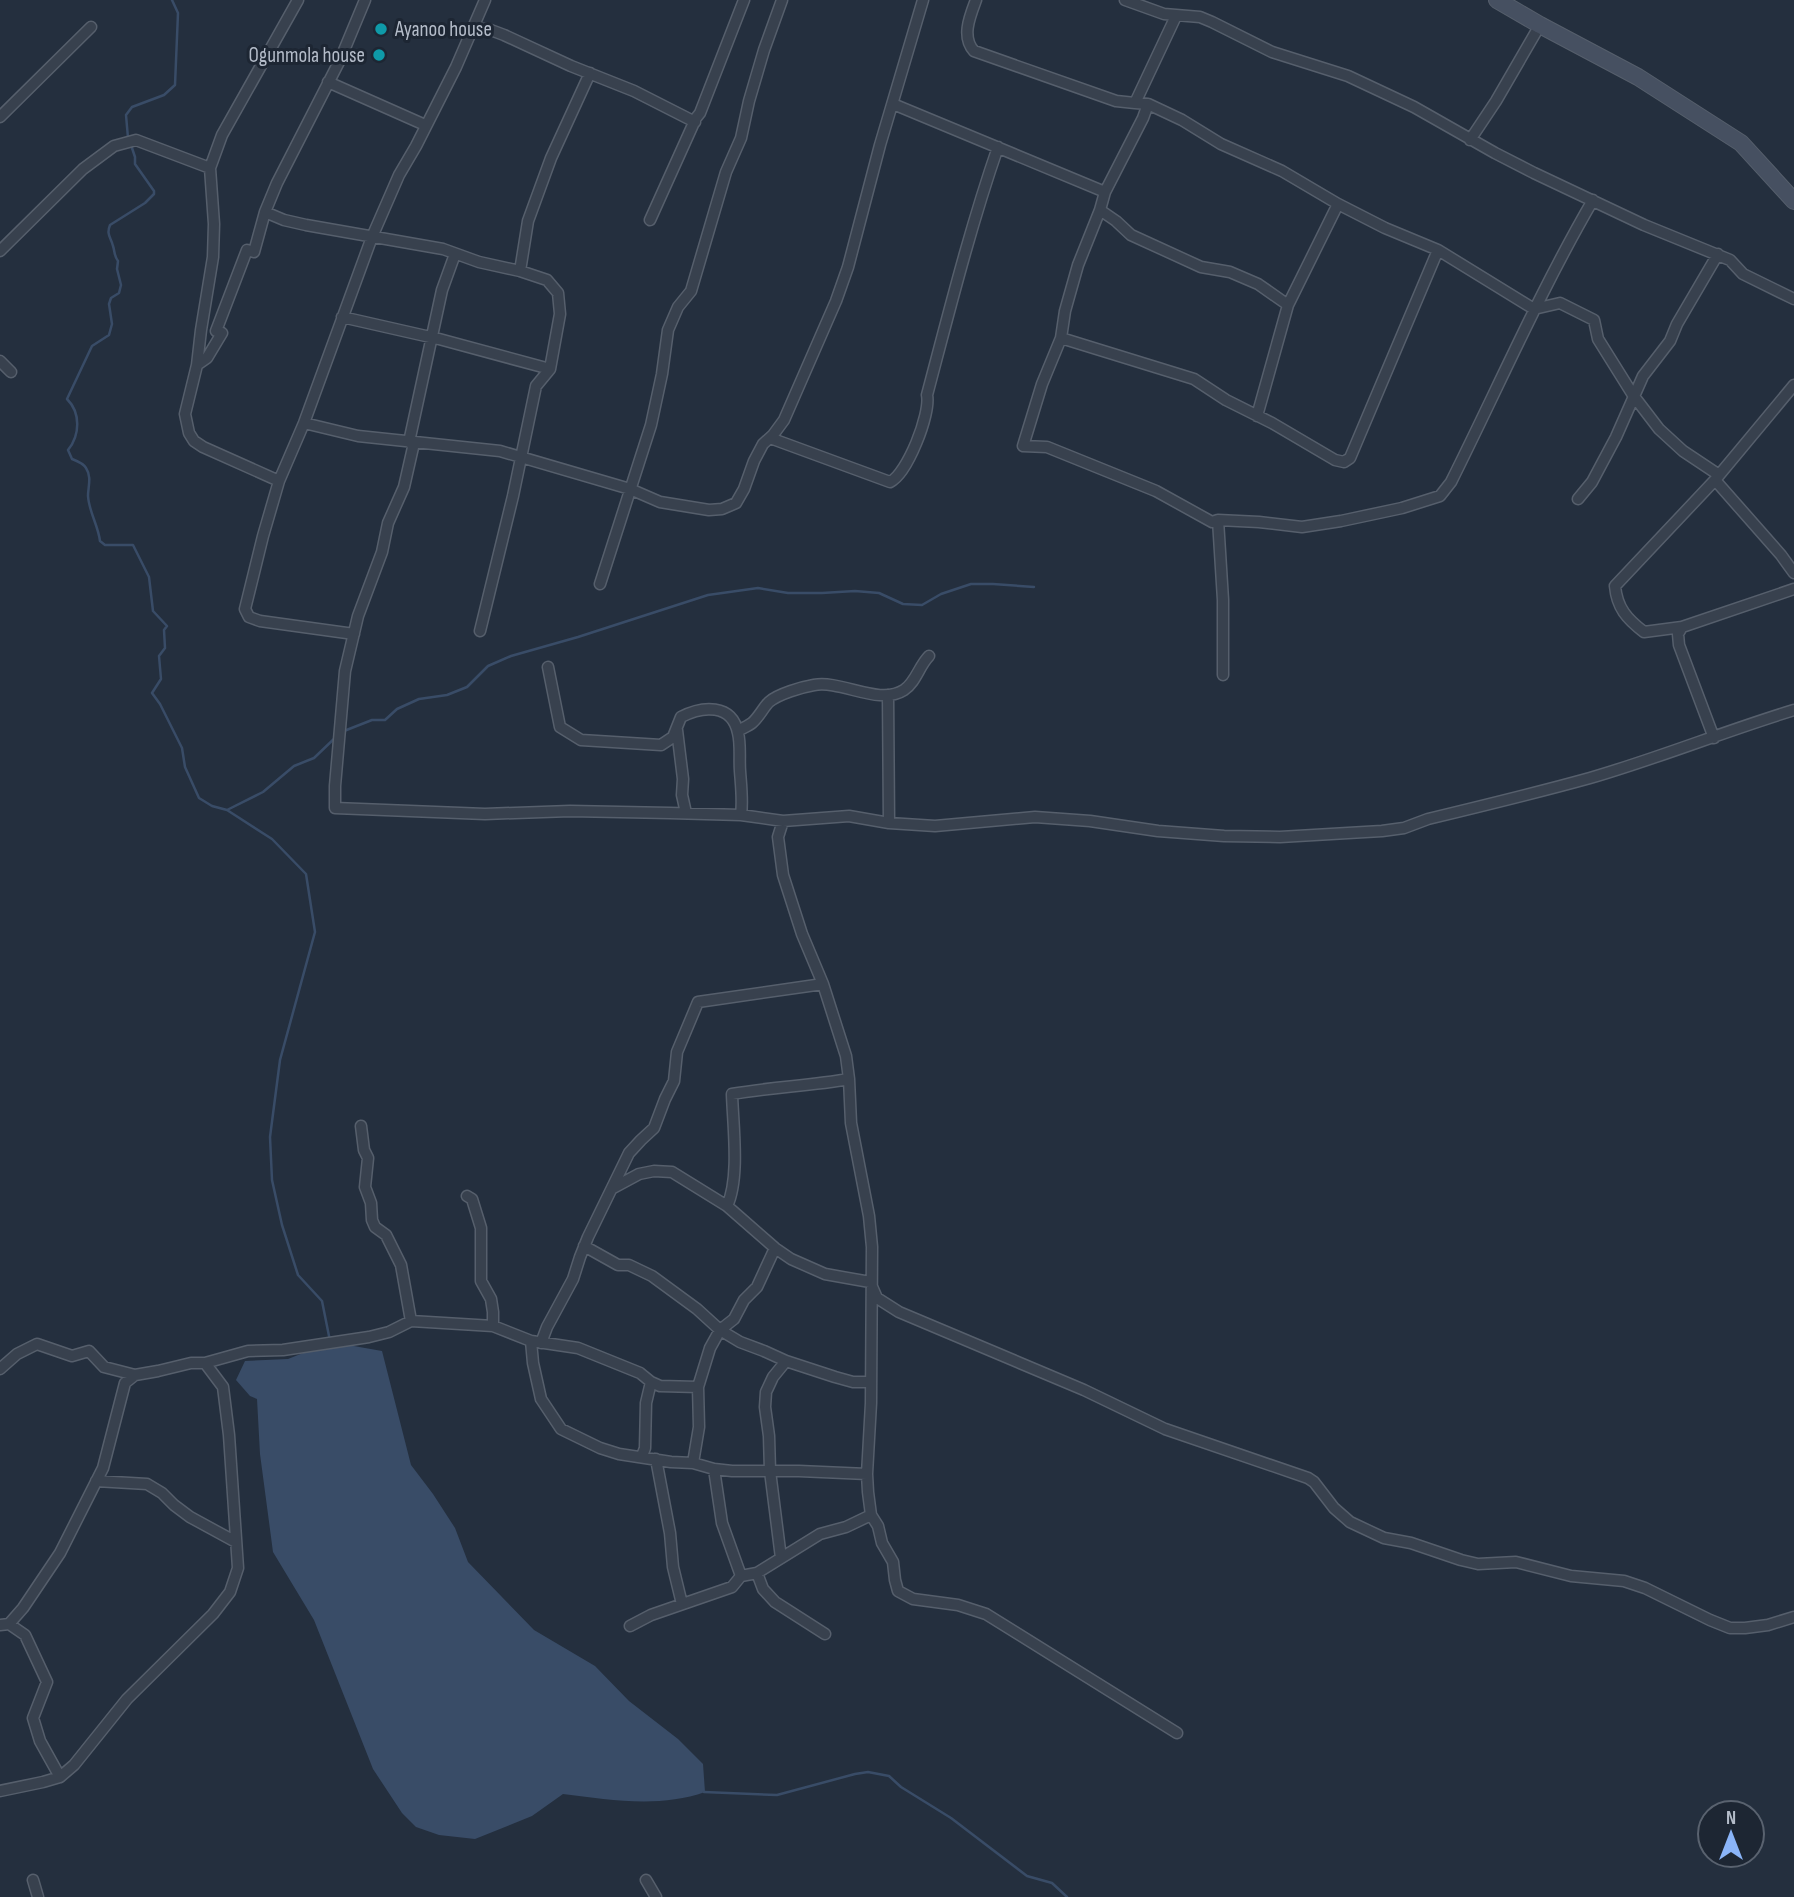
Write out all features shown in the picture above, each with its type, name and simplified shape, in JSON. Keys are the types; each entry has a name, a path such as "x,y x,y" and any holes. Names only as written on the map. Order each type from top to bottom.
{"street":[{"path":"279,481 202,447 189,433 185,414 197,365 213,257 214,224 210,168 222,135 298,0"},
{"path":"197,365 207,358 222,333 216,331 247,250 254,252 265,212 340,60 365,0"},
{"path":"354,634 260,621 249,617 245,609 279,481 304,423 372,237 399,175 443,92 485,0"},
{"path":"650,220 695,122 744,0"},
{"path":"600,584 655,408 667,330 678,306 691,291 726,172 741,138 764,50 782,0"},
{"path":"304,423 358,436 500,451 630,489 660,502 709,510 728,508 739,499 763,443 784,420 836,301 923,0"},
{"path":"976,0 967,34 969,46 974,51 1116,101 1148,104 1182,120 1221,144 1282,171 1385,228 1438,250 1535,309 1559,303 1594,320 1598,339 1633,395 1659,429 1717,478 1794,573"},
{"path":"1125,0 1164,14 1200,17 1272,52 1348,76 1414,107 1534,173 1644,225 1718,254 1730,260 1744,274 1794,299"},
{"path":"1497,0 1638,77 1741,143 1794,201"},
{"path":"1135,103 1176,16"},
{"path":"1470,140 1540,25"},
{"path":"0,117 91,27"},
{"path":"474,28 488,29 504,35 634,91 695,122"},
{"path":"520,271 528,221 551,158 590,73"},
{"path":"328,82 425,125"},
{"path":"893,104 1105,192"},
{"path":"1148,104 1105,192 1078,265 1065,311 1061,338 1042,384 1023,446 1047,447 1166,495 1212,522 1259,522 1303,527 1402,508 1440,496 1451,482 1535,309 1593,200"},
{"path":"0,251 83,169 105,151 123,143 136,140 210,168"},
{"path":"770,438 890,482 897,478 920,438 929,402 927,395 941,342 998,146"},
{"path":"1257,416 1288,304 1338,204"},
{"path":"1100,210 1131,235 1201,267 1230,272 1258,284 1288,304"},
{"path":"265,212 306,225 443,249 479,262 547,280 558,293 560,314 550,369 536,386 522,457 480,631"},
{"path":"1061,338 1194,379 1226,400 1335,460 1347,462 1438,250"},
{"path":"455,254 442,290 431,337 404,486 388,523 382,552 358,616 345,671 335,808 485,814 570,811 685,813 741,815 783,821 849,816 889,823 934,826 1035,817 1224,836 1280,837 1382,831 1404,828 1428,819 1590,778 1794,710"},
{"path":"1578,499 1592,482 1616,437 1643,376 1670,341 1718,254"},
{"path":"342,317 431,337 550,369"},
{"path":"0,361 12,372"},
{"path":"1792,391 1717,478 1615,586 1616,598 1628,620 1644,632 1682,627 1794,589"},
{"path":"1218,520 1223,600 1223,674"},
{"path":"1682,627 1678,634 1679,645 1714,738"},
{"path":"738,731 751,724 769,702 778,696 815,685 839,686 873,695 901,692 918,674 929,656"},
{"path":"548,667 560,727 581,740 662,745 673,737 681,717 695,710 719,710 729,714 738,731 741,815"},
{"path":"888,695 889,823"},
{"path":"677,730 685,813"},
{"path":"783,821 778,837 783,875 846,1056 851,1123 869,1216 872,1247 867,1474 871,1515 893,1562 898,1591 913,1600 958,1605 986,1614 1177,1732"},
{"path":"822,984 698,1002 677,1052 674,1081 654,1128 629,1153 584,1246 573,1279 536,1342 533,1363 541,1399 561,1429 600,1448 619,1454 693,1463 714,1469 867,1474"},
{"path":"727,1206 732,1195 734,1164 732,1094 849,1079"},
{"path":"362,1126 364,1150 368,1158 365,1187 371,1203 372,1220 375,1227 386,1235 401,1265 411,1321"},
{"path":"613,1188 639,1174 672,1172 727,1206 791,1259 825,1274 870,1282"},
{"path":"467,1196 472,1199 481,1228 481,1281 491,1299 493,1326"},
{"path":"584,1246 618,1265 629,1265 652,1276 697,1309 720,1330 740,1342 786,1361 853,1382 870,1382"},
{"path":"693,1463 699,1427 698,1387 710,1348 720,1330 734,1319 744,1300 757,1287 775,1248"},
{"path":"870,1282 877,1298 899,1312 1084,1390 1165,1429 1308,1478 1350,1522 1384,1538 1411,1543 1478,1564 1516,1562 1571,1576 1624,1581 1645,1588 1730,1628 1745,1629 1794,1617"},
{"path":"0,1369 17,1354 37,1344 72,1356 89,1351 104,1367 135,1375 191,1363 205,1363 248,1351 283,1350 389,1332 411,1321 493,1326 536,1342 578,1348 640,1373 660,1386 698,1387"},
{"path":"781,1558 765,1407 766,1392 773,1377 786,1361"},
{"path":"0,1791 60,1777 74,1765 127,1699 213,1615 230,1592 238,1568 229,1435 223,1387 205,1363"},
{"path":"60,1777 40,1741 33,1718 47,1682 25,1635 4,1624 23,1608 60,1553 103,1468 125,1383 135,1375"},
{"path":"642,1456 646,1439 646,1403 651,1382"},
{"path":"656,1459 670,1533 673,1567 682,1604"},
{"path":"714,1469 722,1523 741,1576"},
{"path":"96,1481 147,1484 190,1517 236,1542"},
{"path":"630,1626 651,1615 732,1587 741,1576 757,1573 820,1534 846,1527 871,1515"},
{"path":"757,1573 763,1589 775,1602 825,1634"},
{"path":"33,1880 38,1897"},
{"path":"646,1881 656,1897"}],"water":[{"path":"348,1345 382,1351 411,1465 455,1528 468,1562 534,1630 595,1666 629,1701 678,1739 703,1764 705,1792 653,1801 563,1794 532,1816 475,1839 439,1835 416,1827 402,1813 373,1769 314,1620 273,1552 260,1454 257,1399 250,1396 236,1380 245,1361 288,1359 313,1349"}],"waterway":[{"path":"128,138 126,115 132,107 164,95 175,85 178,13 172,0"},
{"path":"131,145 135,164 154,194 145,203 110,225 109,234 118,261 121,285 119,293 111,298 109,304 112,324 109,335 92,346 67,399 77,417 77,431 68,450 72,459 80,462 88,471 89,502 100,541 105,545 133,545 149,577 153,611 167,626 164,630 165,648 159,656 161,679 152,693 182,748 185,767 199,798 212,806 227,810 272,839 306,874 315,932 280,1060 270,1137 272,1180 282,1225 298,1275 322,1301 330,1341"},
{"path":"344,731 372,720 385,720 397,709 419,699 447,695 467,687 488,666 511,656 708,595 758,588 788,593 855,591 879,593 903,604 922,605 941,594 971,584 1034,587"},
{"path":"227,810 263,792 294,766 314,758 336,737"},
{"path":"704,1792 777,1795 855,1774 868,1772 889,1776 901,1787 951,1818 1027,1876 1052,1883 1067,1897"}],"place":[{"name":"Ayanoo house","path":"381,29"},
{"name":"Ogunmola house","path":"379,55"}]}
